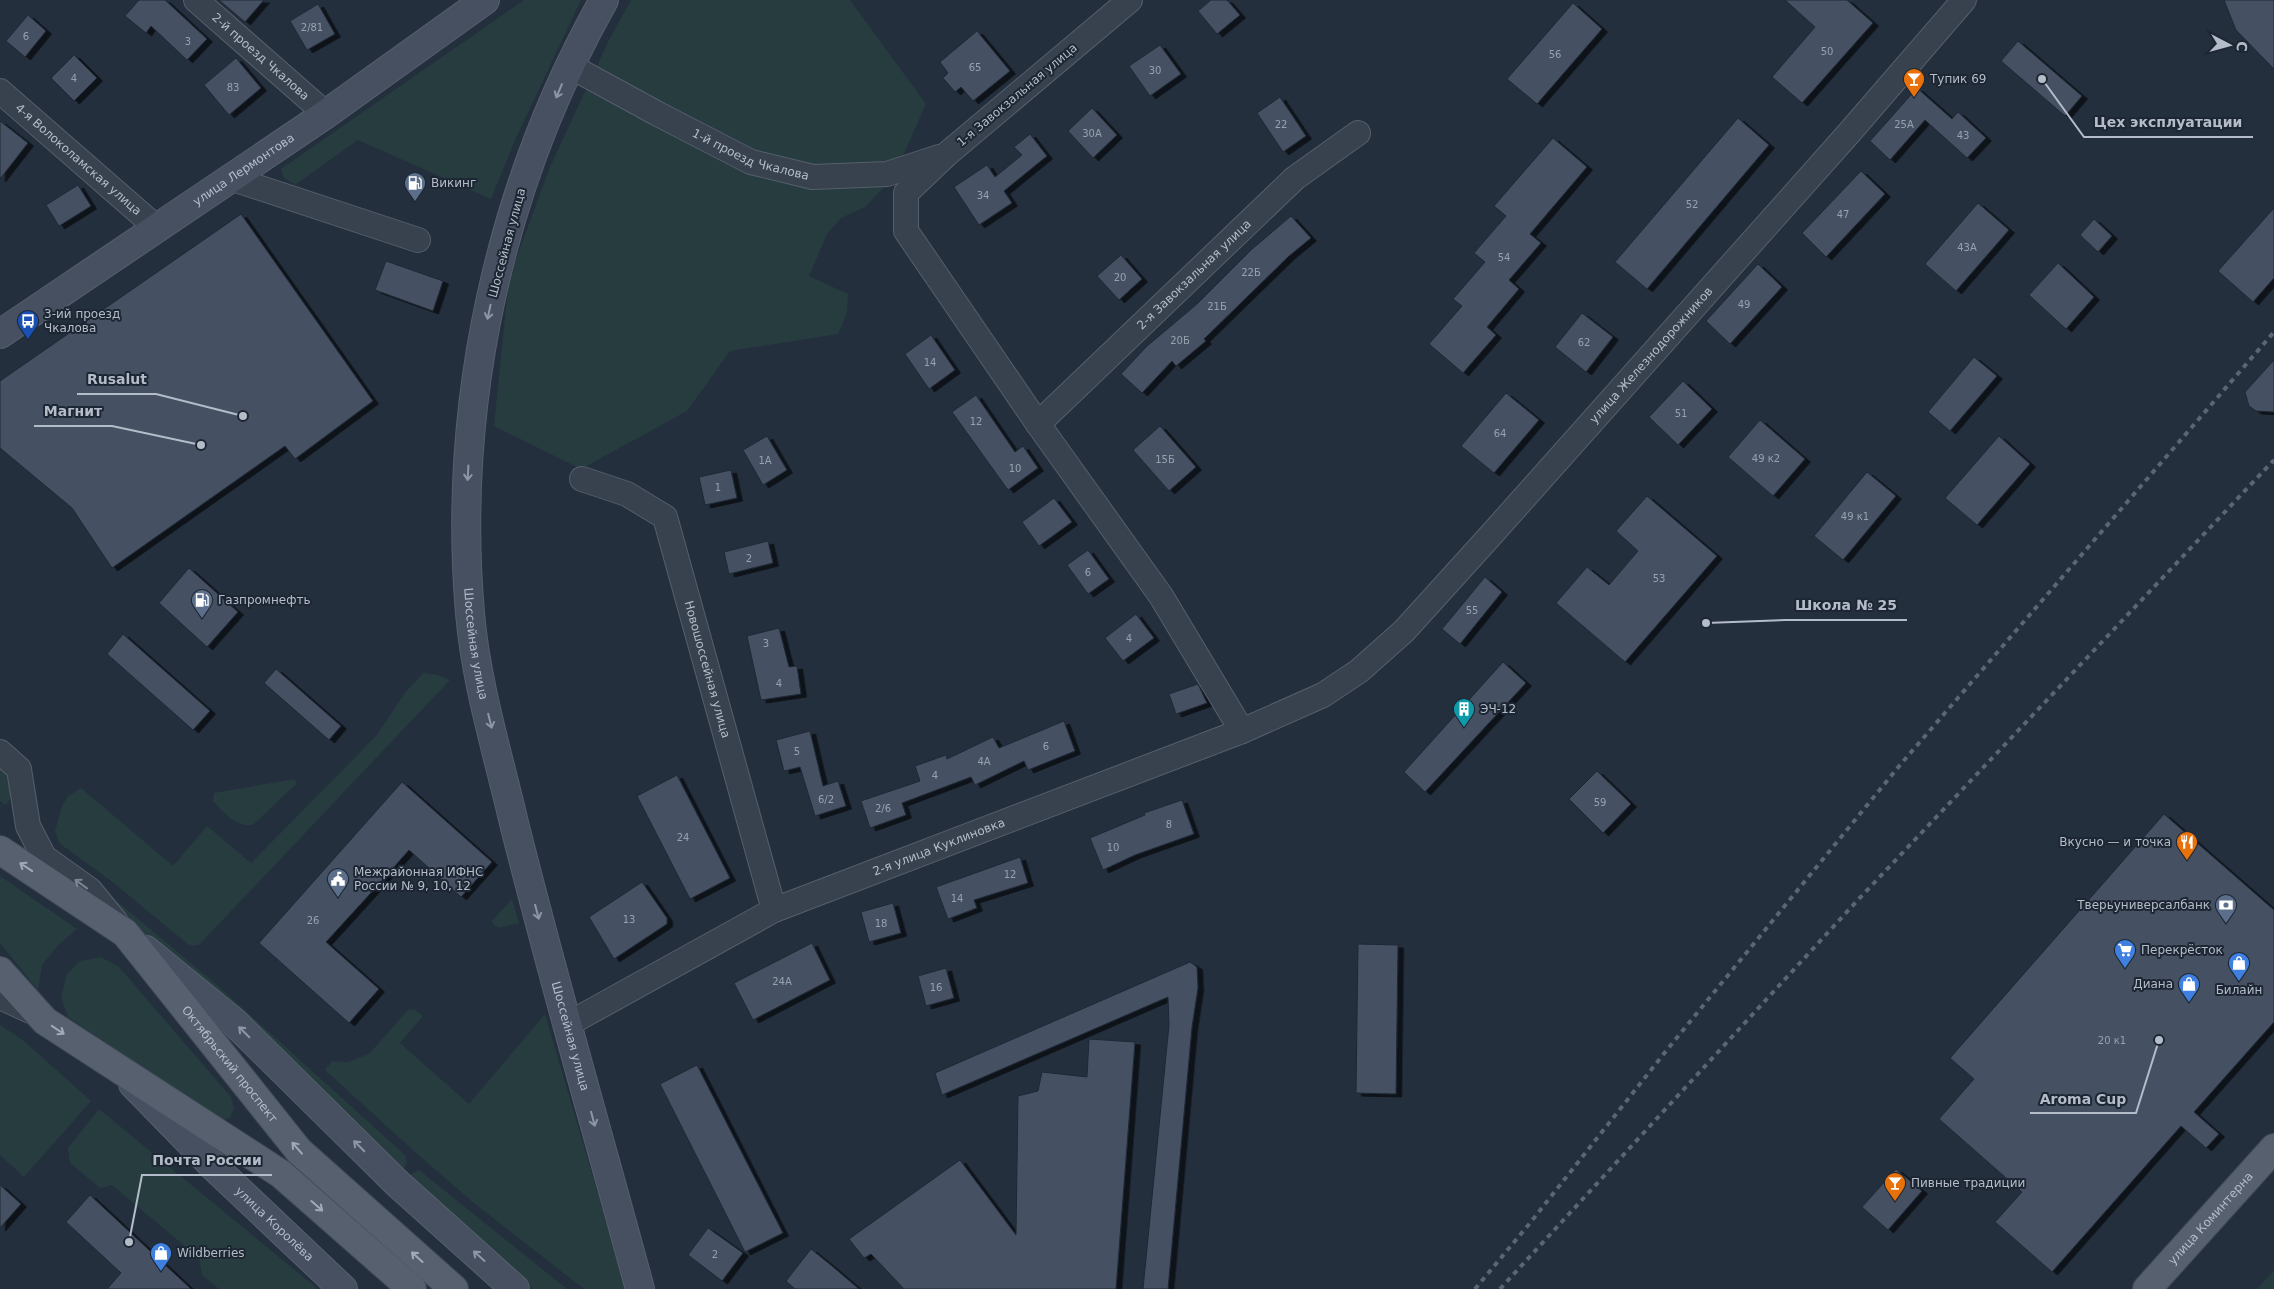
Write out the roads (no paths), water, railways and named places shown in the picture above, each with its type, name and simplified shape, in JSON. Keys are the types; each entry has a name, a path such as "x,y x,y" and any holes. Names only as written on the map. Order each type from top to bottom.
{"main road":[{"name":"Шоссейная улица","path":"604,0 570,66 536,147 518,197 499,265 482,345 471,426 466,508 469,612 477,670 525,865 640,1289"},
{"name":"улица Лермонтова","path":"0,334 326,114 474,3"},
{"name":"Октябрьский проспект","path":"0,850 125,933 299,1152 454,1289"},
{"path":"125,933 234,1022 397,1183 515,1289"},
{"path":"0,971 45,1021 281,1174 412,1289"},
{"name":"улица Королёва","path":"122,1072 212,1166 344,1289"},
{"path":"212,1166 210,1160 211,1149 217,1142 225,1139"},
{"name":"улица Коминтерна","path":"2147,1289 2274,1148"}],"street":[{"name":"2-й проезд Чкалова","path":"196,0 326,114"},
{"name":"1-я Завокзальная улица","path":"1038,424 906,231 906,192 947,154 1130,0"},
{"name":"улица Железнодорожников","path":"1322,695 1359,672 1404,631 1849,134 1964,0"},
{"name":"1-й проезд Чкалова","path":"570,66 751,162 813,177 887,174 947,154"},
{"name":"4-я Волоколамская улица","path":"0,91 157,228"},
{"name":"2-я Завокзальная улица","path":"1038,424 1295,178 1358,134"},
{"path":"230,178 418,240"},
{"path":"1038,424 1161,596 1242,731"},
{"name":"Новошоссейная улица","path":"582,479 627,494 666,517 774,910"},
{"name":"2-я улица Куклиновка","path":"568,1024 774,910 1242,731 1322,695"},
{"path":"0,752 19,769 28,826 44,856 90,890 125,933"},
{"path":"0,997 38,1014"}],"railway":[{"path":"1475,1289 1530,1223 1666,1051 1900,765 2274,332"},
{"path":"1500,1289 1856,902 2274,460"}],"place":[{"name":"Цех эксплуатации","path":"2042,79"},
{"name":"Тупик 69","path":"1914,98"},
{"name":"Викинг","path":"415,202"},
{"name":"3-ий проезд Чкалова","path":"28,340"},
{"name":"Rusalut","path":"243,416"},
{"name":"Магнит","path":"201,445"},
{"name":"Газпромнефть","path":"202,619"},
{"name":"Школа № 25","path":"1706,623"},
{"name":"ЭЧ-12","path":"1464,728"},
{"name":"Вкусно — и точка","path":"2187,861"},
{"name":"Межрайонная ИФНС России № 9, 10, 12","path":"338,898"},
{"name":"Тверьуниверсалбанк","path":"2226,924"},
{"name":"Перекрёсток","path":"2125,969"},
{"name":"Билайн","path":"2239,982"},
{"name":"Диана","path":"2189,1003"},
{"name":"Aroma Cup","path":"2159,1040"},
{"name":"Пивные традиции","path":"1895,1202"},
{"name":"Почта России","path":"129,1242"},
{"name":"Wildberries","path":"161,1272"}]}
